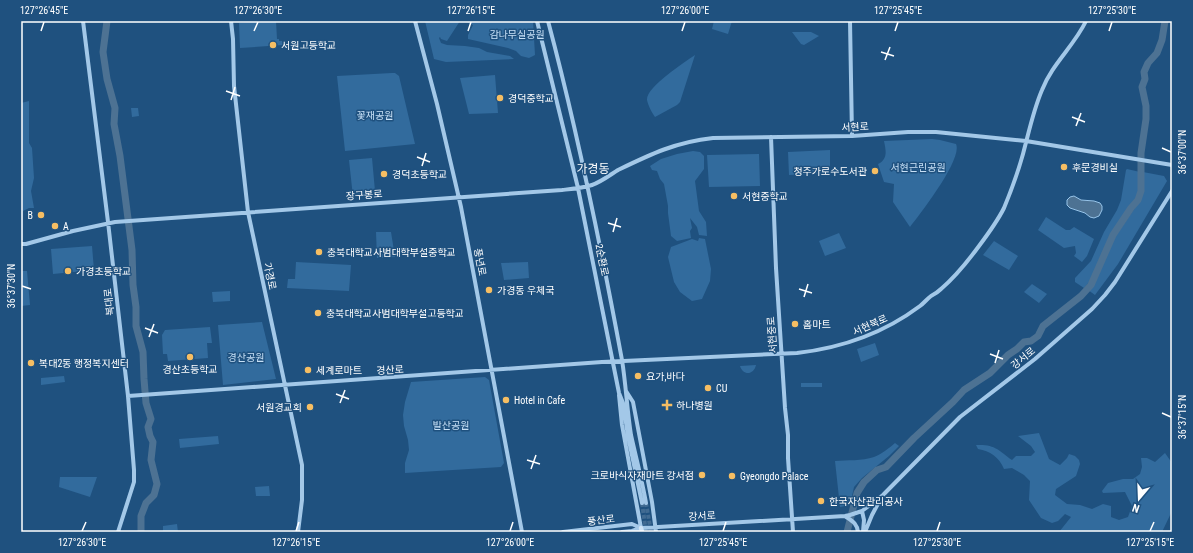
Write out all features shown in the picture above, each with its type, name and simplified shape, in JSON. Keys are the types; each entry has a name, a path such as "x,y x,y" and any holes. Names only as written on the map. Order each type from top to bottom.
{"street":[{"name":"복대로","path":"83,21 128,396 134,482 118,532"},
{"name":"가경로","path":"231,21 234,86 248,212 302,465 302,500 298,532"},
{"name":"풍년로","path":"415,21 429,72 459,197 522,532"},
{"name":"2순환로","path":"537,21 578,188 619,393 623,402 628,436 644,503 626,402 622,361 588,186 548,21"},
{"path":"850,21 852,136"},
{"name":"서현북로","path":"622,361 810,352 851,342 878,332 920,306 941,290 969,260 994,226 1003,209 1023,155 1042,88 1054,66 1073,42 1086,21"},
{"name":"서현로","path":"588,186 646,157 679,144 713,138 852,136 908,132 936,132 1026,141 1170,164"},
{"name":"서현중로","path":"771,138 776,268 784,406 788,435 793,532"},
{"name":"장구봉로","path":"108,222 562,190 588,186"},
{"name":"강서로","path":"656,527 845,516 860,512 883,495 960,417 1035,359 1092,309 1115,282 1172,191"},
{"path":"21,244 26,244 108,222"},
{"name":"경산로","path":"128,396 622,361"},
{"path":"626,391 633,402 652,502 656,532"},
{"path":"619,393 622,425 641,530"},
{"path":"864,532 883,495"},
{"path":"860,512 864,520 864,532"},
{"path":"845,516 856,523 858,532"},
{"name":"풍산로","path":"563,532 632,524 641,530"},
{"name":"풍산로","path":"622,532 656,527"}],"green space":[{"path":"276,21 277,39 282,41 283,45 240,48 239,23"},
{"name":"감나무실공원","path":"425,21 460,21 447,41 441,39 440,37 439,38 441,43 447,45 479,48 487,52 510,56 514,59 446,62 434,59"},
{"name":"감나무실공원","path":"464,21 533,21 535,55 529,58 521,56 516,51 508,48 468,39 468,35 473,25"},
{"path":"714,21 732,21 728,34 712,29"},
{"path":"792,32 811,32 819,36 804,45 801,44"},
{"path":"695,55 680,102 655,117 647,100 648,95 667,75"},
{"name":"꽃재공원","path":"395,73 399,76 415,144 345,151 337,76"},
{"path":"495,75 498,113 469,114 460,78"},
{"path":"29,101 29,143 32,148 34,178 31,191 34,208 29,208 23,211 23,240 21,240 21,103"},
{"path":"131,108 138,108 139,116 132,117"},
{"name":"서현근린공원","path":"932,139 956,144 956,151 947,173 910,227 893,202 894,184 884,182 878,164 885,157 886,151 884,141"},
{"path":"830,150 830,169 828,170 828,173 789,175 788,152"},
{"path":"693,151 700,152 704,156 704,169 695,181 699,211 706,222 707,236 699,235 697,227 690,218 692,228 690,231 691,238 677,241 671,236 664,184 657,171 652,170 650,166 661,159"},
{"path":"759,154 760,186 709,187 707,155"},
{"path":"372,158 375,191 374,195 353,197 349,160"},
{"path":"1127,169 1140,172 1138,195 1111,234 1091,280 1084,288 1075,282 1075,278 1091,261 1104,232 1117,210 1121,200"},
{"path":"1143,172 1164,176 1167,181 1118,264 1095,295 1088,290 1093,285 1115,237 1139,202 1144,190"},
{"path":"1046,217 1066,230 1070,230 1074,227 1094,239 1087,256 1082,262 1074,256 1076,253 1075,246 1064,248 1038,230"},
{"path":"376,232 391,232 395,257 377,258"},
{"path":"839,233 846,248 825,256 819,241"},
{"path":"699,238 705,239 711,269 710,281 702,299 692,301 680,292 674,282 668,257 671,247 692,239 698,241"},
{"path":"994,241 1018,256 1009,270 983,255"},
{"path":"92,246 94,270 53,274 51,249"},
{"path":"296,262 351,265 349,291 287,288 288,279 295,279"},
{"path":"528,262 529,278 504,280 501,263"},
{"path":"21,271 27,271 30,305 21,306"},
{"path":"1032,284 1047,294 1039,303 1024,292"},
{"path":"230,291 230,301 213,302 212,292"},
{"name":"경산공원","path":"262,322 276,379 223,385 218,325"},
{"path":"210,327 212,343 207,343 208,358 168,361 167,354 163,354 162,335 165,330"},
{"path":"875,343 879,355 861,362 857,349"},
{"path":"756,365 753,371 748,373 743,371 740,366"},
{"path":"64,376 65,382 41,385 41,378"},
{"name":"발산공원","path":"485,377 489,380 504,463 501,467 405,473 405,463 409,450 403,415 411,382"},
{"path":"801,383 822,383 822,387 801,387"},
{"path":"1039,433 1049,459 1060,465 1069,454 1075,456 1079,460 1080,464 1076,476 1056,489 1055,495 1067,504 1080,505 1092,509 1103,504 1111,506 1111,517 1119,520 1128,517 1132,506 1125,492 1103,493 1102,491 1108,483 1123,479 1133,479 1140,474 1142,467 1141,458 1147,458 1155,462 1165,453 1172,463 1172,511 1162,532 1059,532 1071,517 1065,514 1058,521 1052,523 1041,518 1029,500 1030,481 1024,475 1012,468 1004,469 1000,461 994,455 978,449 976,445 992,447 1012,460 1016,456 1031,456 1035,452 1031,446 1018,436"},
{"path":"218,436 219,444 180,448 179,439"},
{"path":"895,443 899,446 862,478 854,487 850,505 840,507 835,461 860,460 874,457 883,453"},
{"path":"60,477 97,477 90,497 59,487"},
{"path":"269,486 270,496 256,496 255,487"},
{"path":"177,524 178,532 163,532 163,526"}],"shaded area":[{"path":"1074,196 1081,200 1100,203 1102,210 1099,216 1094,218 1090,217 1085,213 1070,208 1067,205 1067,200"}],"waterway":[{"path":"107,21 103,52 107,79 115,108 114,124 120,156 132,250 136,326 143,352 146,403 151,419 148,427 153,442 151,460 157,484 154,495 146,503 141,516 141,532"},
{"path":"847,532 857,493 864,482 877,470 886,467 964,390 990,373 1024,342 1031,341 1038,336 1043,326 1081,296 1091,285 1113,235 1138,200 1141,191 1141,153 1146,119 1146,106 1142,87 1145,79 1144,72 1148,63 1157,53 1162,40 1165,21"}],"tunnel":[{"path":"642,503 646,532"},
{"path":"646,503 651,532"}],"place":[{"name":"서원고등학교","path":"273,45"},
{"name":"경덕중학교","path":"500,98"},
{"name":"후문경비실","path":"1064,167"},
{"name":"청주가로수도서관","path":"875,171"},
{"name":"경덕초등학교","path":"384,174"},
{"name":"서현중학교","path":"734,196"},
{"name":"B","path":"41,215"},
{"name":"A","path":"55,226"},
{"name":"충북대학교사범대학부설중학교","path":"319,252"},
{"name":"가경초등학교","path":"68,271"},
{"name":"가경동 우체국","path":"489,290"},
{"name":"충북대학교사범대학부설고등학교","path":"318,313"},
{"name":"홈마트","path":"795,324"},
{"name":"경산초등학교","path":"190,357"},
{"name":"복대2동 행정복지센터","path":"31,363"},
{"name":"세계로마트","path":"308,370"},
{"name":"요가,바다","path":"638,376"},
{"name":"CU","path":"708,388"},
{"name":"Hotel in Cafe","path":"506,400"},
{"name":"하나병원","path":"667,405"},
{"name":"서원경교회","path":"310,407"},
{"name":"크로바식자재마트 강서점","path":"702,475"},
{"name":"Gyeongdo Palace","path":"732,476"},
{"name":"한국자산관리공사","path":"821,501"}],"district":[{"name":"가경동","path":"593,169"}]}
